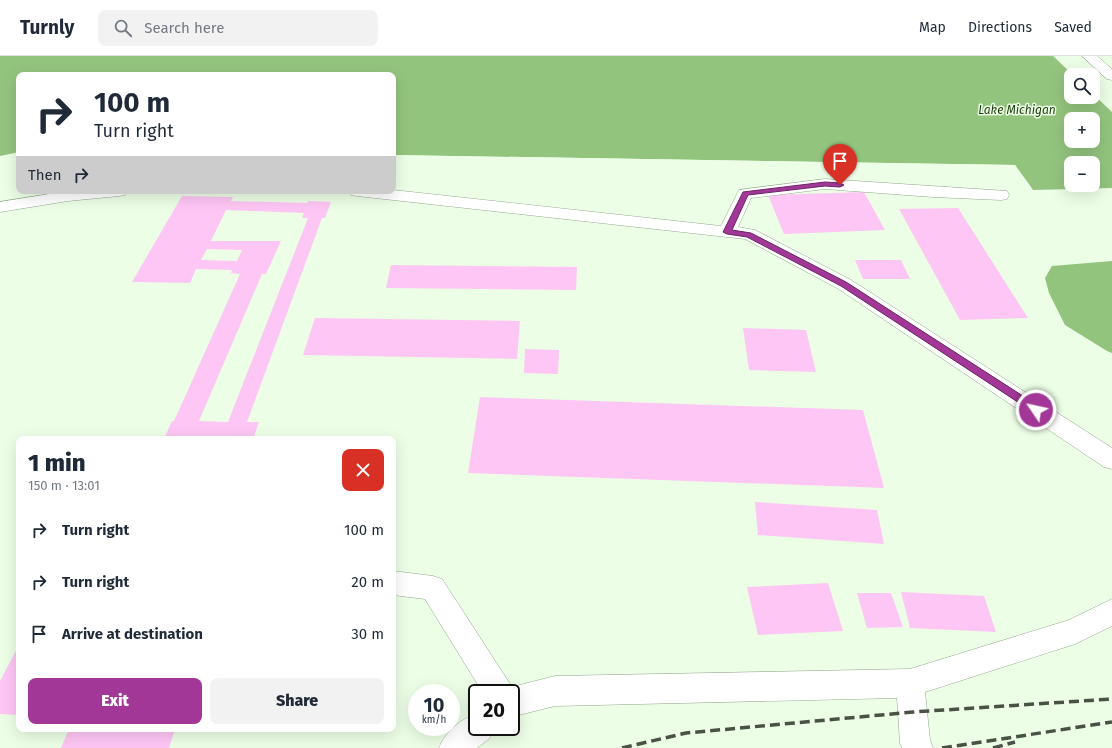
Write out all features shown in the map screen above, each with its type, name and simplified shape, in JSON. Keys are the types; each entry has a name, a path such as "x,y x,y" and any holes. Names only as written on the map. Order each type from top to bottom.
{"lane":[{"path":"1089,56 1112,76"},
{"path":"727,232 745,194 825,184 933,192 1002,195"},
{"path":"0,207 88,194"},
{"path":"384,194 749,234 844,284 1112,460"},
{"path":"396,583 433,588 494,684"},
{"path":"520,700 554,691 910,683 1076,631 1112,612"},
{"path":"910,683 915,743 918,748"},
{"path":"454,748 468,736"}],"water":[{"name":"Lake Michigan","path":"0,56 1053,56 1066,68 1064,68 1064,104 1100,104 1100,101 1112,112 1112,188 1100,188 1100,156 1064,156 1064,189 1033,190 1015,165 396,155 396,72 16,72 16,153 0,156"},
{"path":"1112,261 1112,353 1065,325 1049,293 1045,278 1052,266"}],"pier":[{"path":"396,155 1015,165 1031,187 1029,187 1014,167 396,157"}],"building":[{"path":"864,192 885,230 784,234 768,195"},
{"path":"182,196 233,197 231,201 307,203 308,201 331,202 325,218 322,218 247,422 259,422 254,436 165,436 172,421 174,421 240,274 231,273 232,270 196,269 190,283 132,282","holes":["226,210 304,213 302,218 308,218 228,422 199,421 262,274 266,274 281,241 211,241","207,249 242,250 237,261 201,260"]},
{"path":"958,208 1028,318 960,320 899,209"},
{"path":"855,260 901,260 910,279 863,279"},
{"path":"391,265 577,267 576,290 386,288"},
{"path":"315,318 520,321 517,359 303,355"},
{"path":"743,328 806,330 816,372 749,370"},
{"path":"525,349 559,350 558,374 524,373"},
{"path":"480,397 863,410 884,488 468,473"},
{"path":"755,502 877,510 884,544 758,535"},
{"path":"828,583 843,631 758,635 747,587"},
{"path":"901,592 984,596 996,632 910,628"},
{"path":"857,593 891,593 903,627 867,628"},
{"path":"16,651 16,715 0,714 0,681"},
{"path":"68,732 174,732 169,748 61,748"}],"railway":[{"path":"622,748 686,733 913,712 1112,699"},
{"path":"942,748 1112,722"},
{"path":"993,748 1015,742"}],"route":[{"path":"840,185 825,184 745,194 727,232 749,234 844,284 999,384 1036,410"}]}
